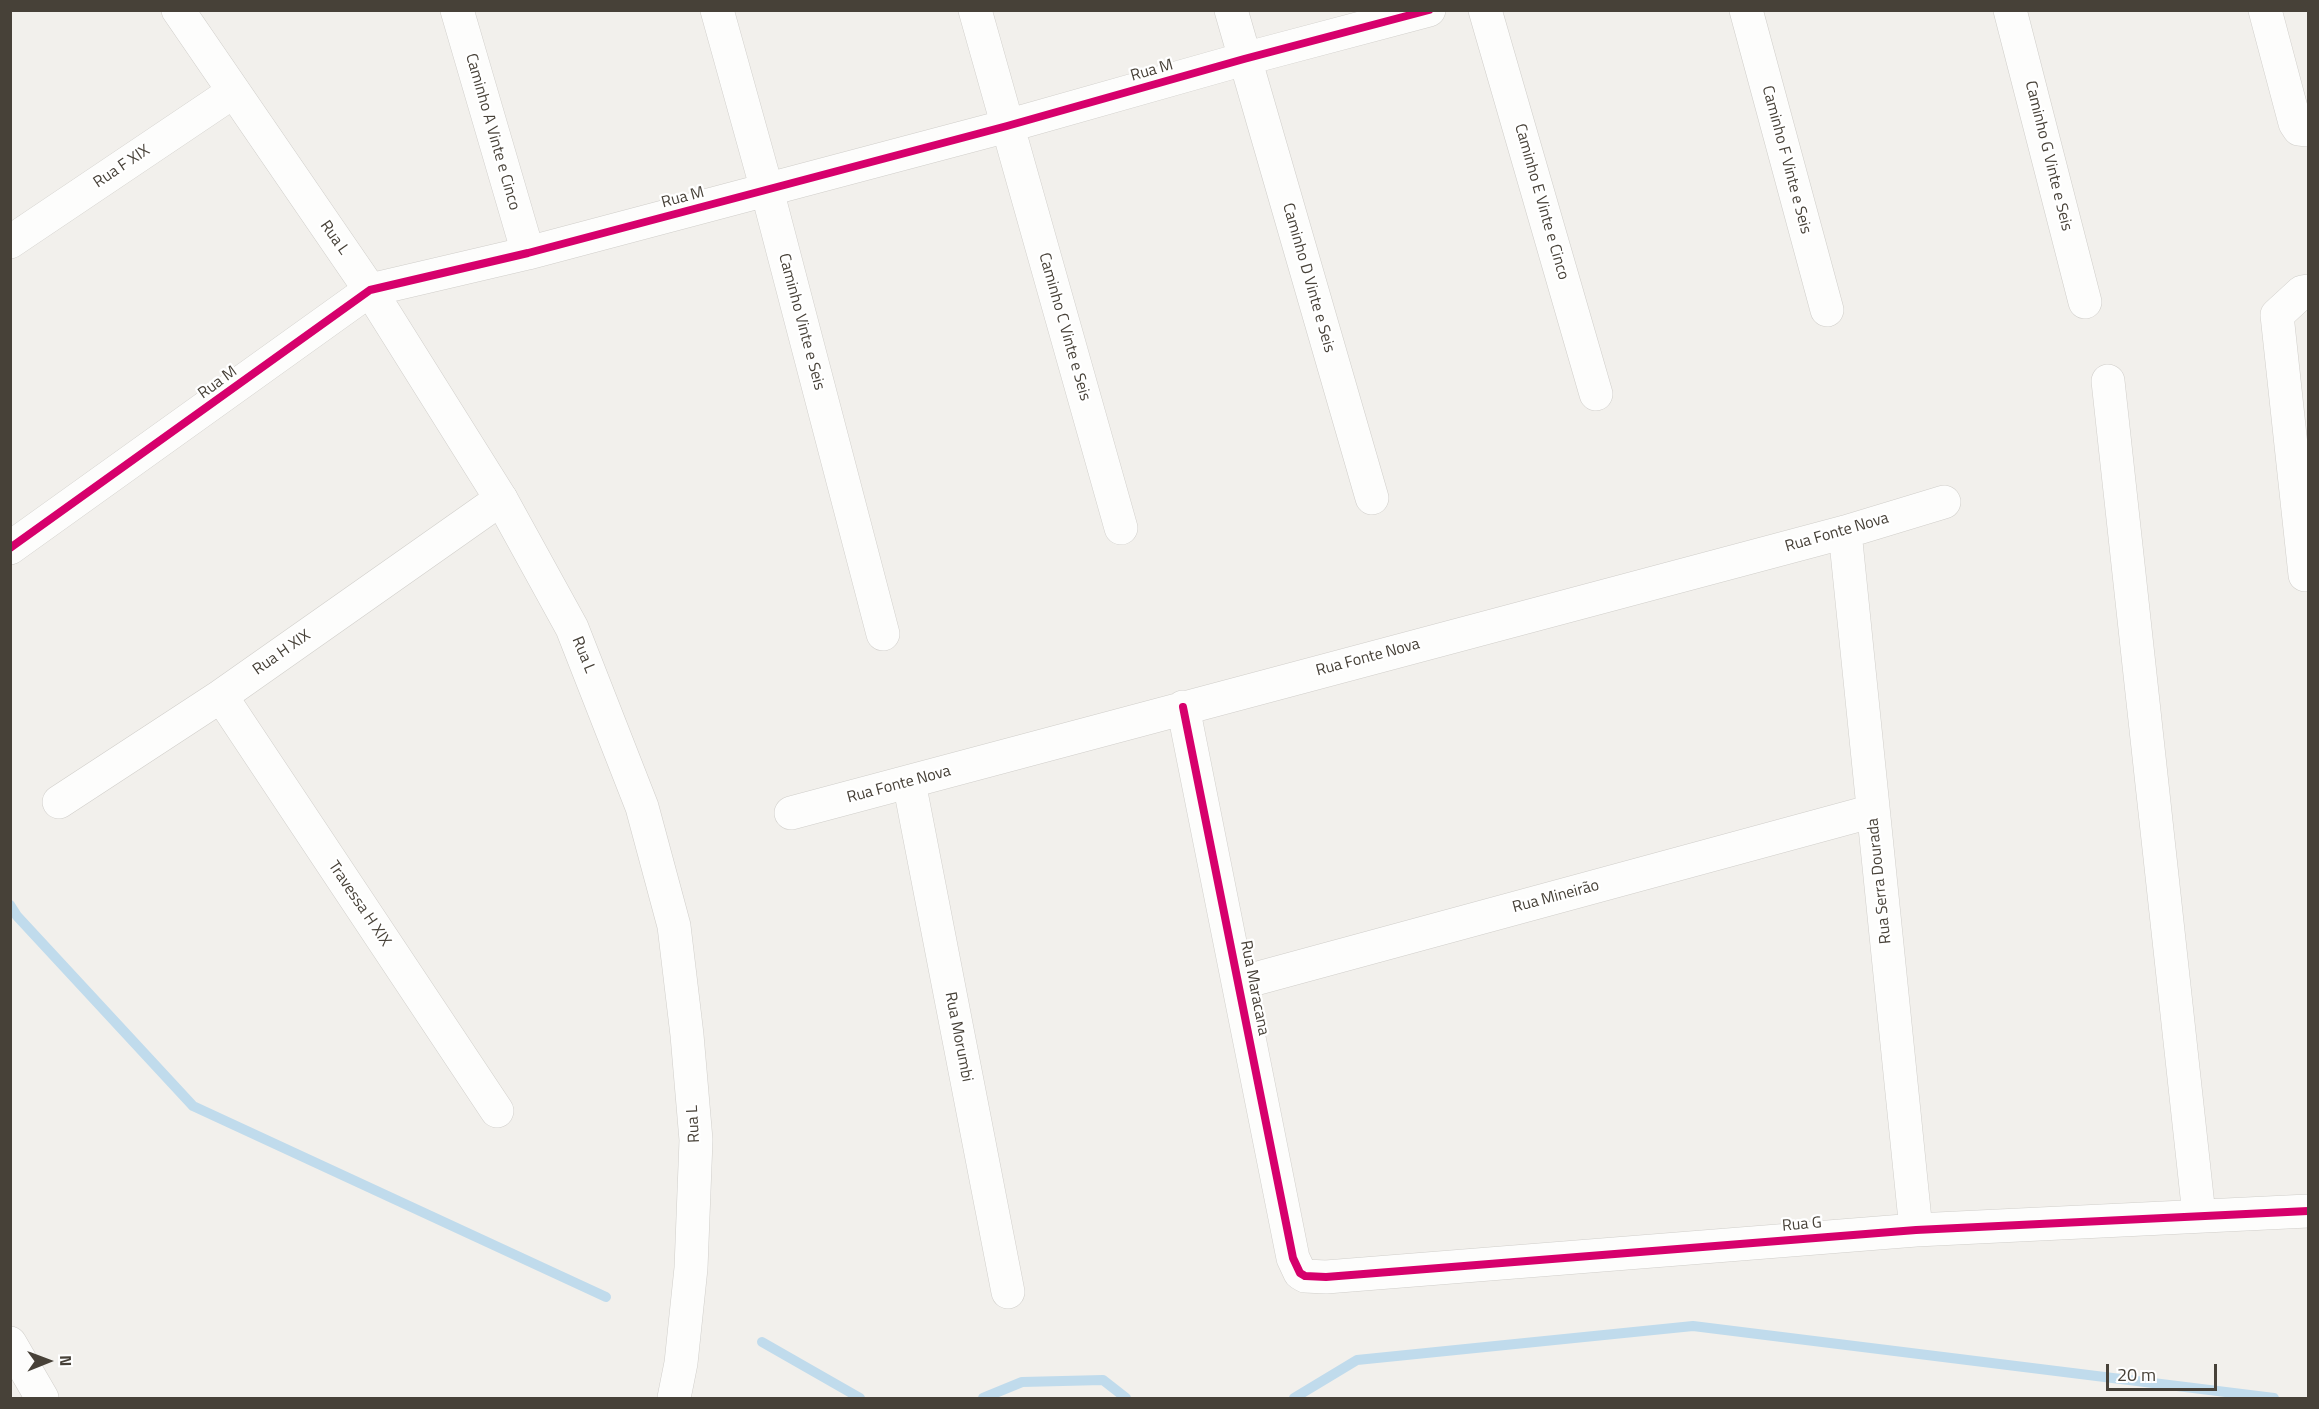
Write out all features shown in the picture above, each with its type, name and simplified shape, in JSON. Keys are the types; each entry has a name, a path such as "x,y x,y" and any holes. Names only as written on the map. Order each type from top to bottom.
{"street":[{"name":"Rua L","path":"178,10 370,290 501,499 572,628 642,807 674,926 696,1140 691,1268 681,1363 674,1398"},
{"name":"Caminho A Vinte e Cinco","path":"457,10 528,253"},
{"name":"Caminho Vinte e Seis","path":"717,10 767,190 883,634"},
{"name":"Caminho C Vinte e Seis","path":"975,10 1121,528"},
{"name":"Caminho D Vinte e Seis","path":"1231,10 1372,498"},
{"name":"Rua M","path":"10,548 370,290 528,253 767,190 1429,10"},
{"name":"Caminho E Vinte e Cinco","path":"1485,10 1596,394"},
{"name":"Caminho F Vinte e Seis","path":"1746,10 1827,310"},
{"name":"Caminho G Vinte e Seis","path":"2010,10 2085,302"},
{"path":"2265,10 2295,123 2304,129"},
{"name":"Rua F XIX","path":"10,242 233,92"},
{"path":"2305,575 2277,315 2302,292 2308,291"},
{"path":"2108,381 2199,1215"},
{"name":"Rua H XIX","path":"59,802 221,696 501,499"},
{"name":"Rua Fonte Nova","path":"791,813 1845,532 1944,502"},
{"name":"Rua Serra Dourada","path":"1845,532 1916,1230"},
{"name":"Travessa H XIX","path":"221,696 497,1111"},
{"name":"Rua Maracana","path":"1183,707 1240,983 1293,1258 1300,1273"},
{"name":"Rua Morumbi","path":"909,782 1008,1292"},
{"name":"Rua Mineirão","path":"1240,983 1873,812"},
{"name":"Rua G","path":"1300,1273 1310,1277 1326,1276 1916,1230 2308,1211"},
{"path":"10,1343 42,1398"}],"waterway":[{"path":"10,905 17,916 193,1106 606,1297"},
{"path":"1294,1398 1357,1360 1693,1326 2274,1398"},
{"path":"762,1342 860,1398"},
{"path":"983,1398 1022,1382 1103,1380 1126,1398"}],"cycle path":[{"path":"10,548 370,290 528,253 1007,126 1429,10"},
{"path":"1183,707 1293,1258 1300,1273 1305,1276 1326,1277 1916,1230 2308,1211"}]}
